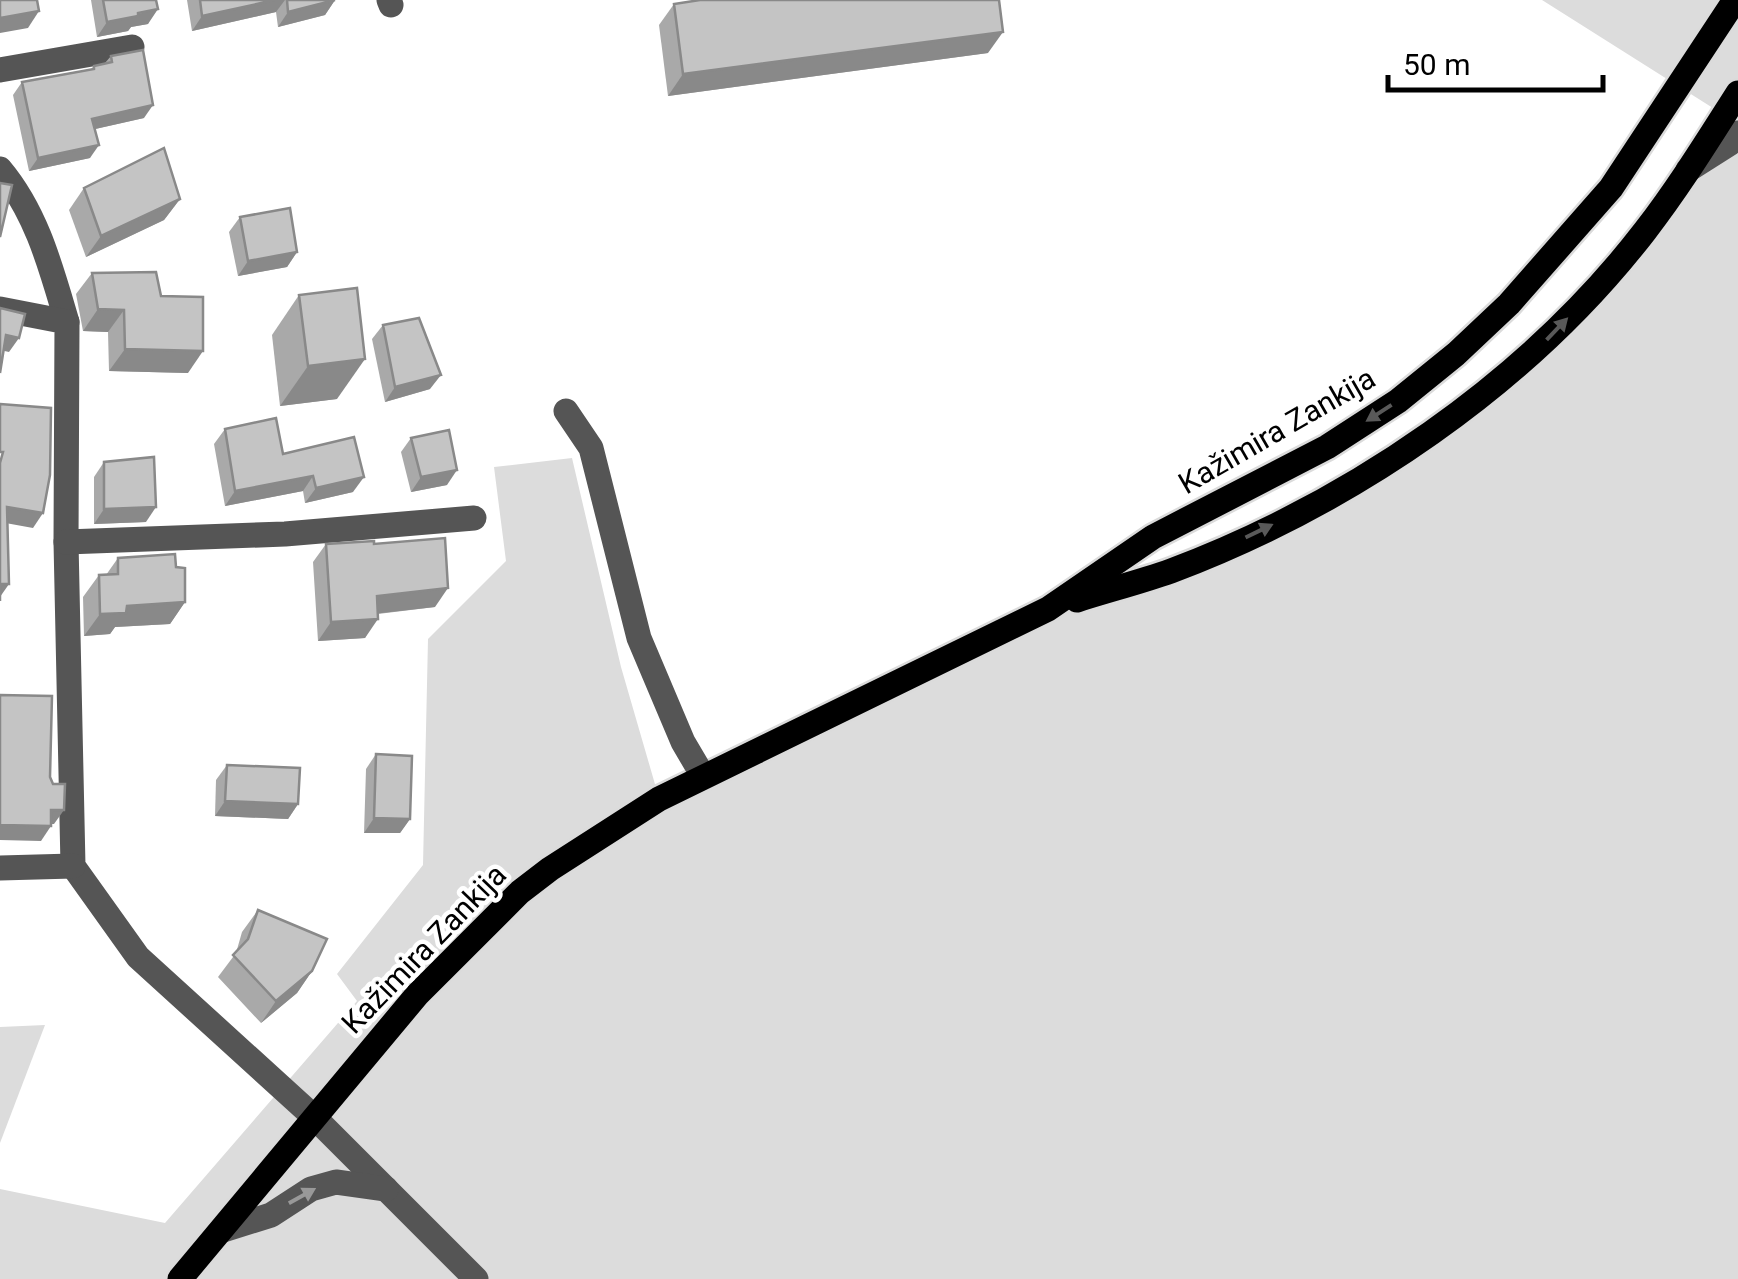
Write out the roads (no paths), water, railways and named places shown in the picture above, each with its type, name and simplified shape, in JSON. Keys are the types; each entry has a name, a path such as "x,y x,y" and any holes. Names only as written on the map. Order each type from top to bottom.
{"main road":[{"name":"Kažimira Zankija","path":"180,1279 417,995 520,892 659,799 1048,609 1154,537 1327,447 1398,401 1456,354 1509,304 1611,188 1735,0"},
{"name":"Kažimira Zankija","path":"1048,609 1170,571 1256,534 1424,439 1485,394 1546,341 1644,232 1738,93"}],"street":[{"path":"0,70 132,47"},
{"path":"1688,170 1729,144 1738,133"},
{"path":"0,169 14,185 44,243 66,322 66,542 74,866 138,958 315,1118 476,1279"},
{"path":"0,309 66,322"},
{"path":"566,410 591,448 639,638 703,776"},
{"path":"66,542 285,534 474,518"},
{"path":"0,868 74,866"},
{"path":"223,1230 271,1215 311,1189 336,1182 386,1189"}]}
